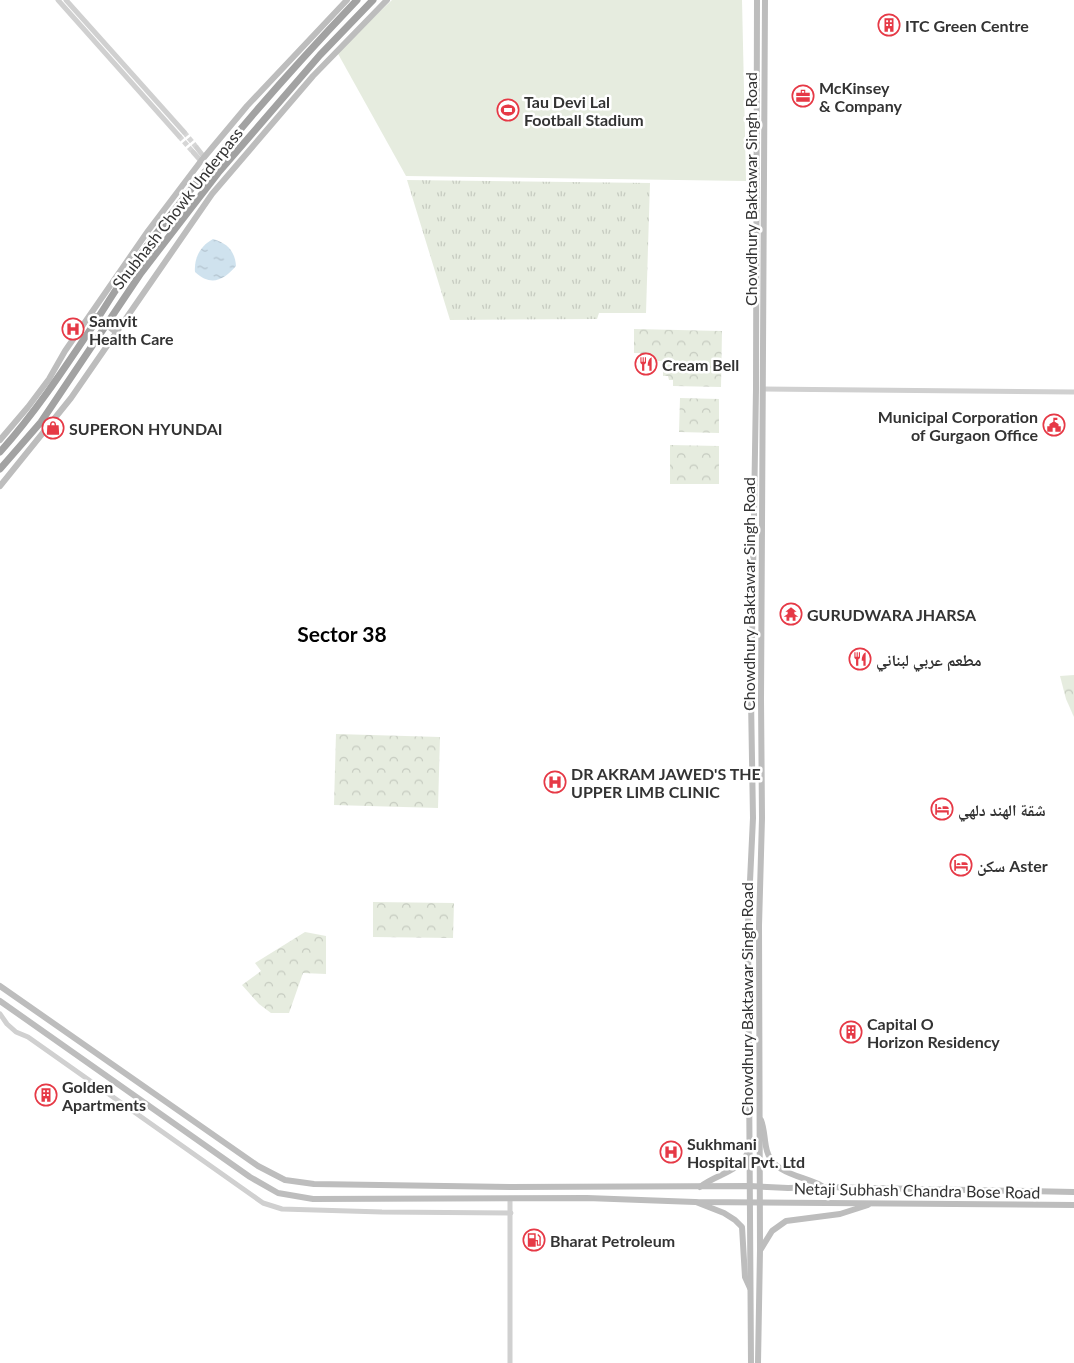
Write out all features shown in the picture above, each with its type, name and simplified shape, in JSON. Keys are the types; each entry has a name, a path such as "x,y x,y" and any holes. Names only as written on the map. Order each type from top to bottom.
{"highway":[{"name":"Shubhash Chowk Underpass","path":"0,452 31,415 83,341 131,267 209,166 301,59 357,0"},
{"name":"Shubhash Chowk Underpass","path":"0,469 41,422 141,273 218,172 320,55 373,0"}],"main road":[{"path":"0,440 44,386 148,231 203,159 247,106 346,0"},
{"path":"0,486 60,412 212,194 313,76 387,0"},
{"name":"Chowdhury Baktawar Singh Road","path":"751,1292 748,923 753,818 751,699 756,389 757,0"},
{"name":"Chowdhury Baktawar Singh Road","path":"758,1363 760,1250 759,926 762,818 764,0"},
{"path":"91,314 116,332"},
{"name":"Netaji Subhash Chandra Bose Road","path":"0,986 258,1166 285,1180 314,1184 412,1186 750,1186 1074,1192"},
{"name":"Netaji Subhash Chandra Bose Road","path":"0,1002 242,1172 278,1193 313,1199 587,1198 695,1202 1074,1205"},
{"path":"759,1117 764,1130 766,1149 773,1164 823,1187"},
{"path":"700,1187 707,1181 738,1167 749,1151"},
{"path":"412,1186 412,1199"},
{"path":"573,1187 573,1198"},
{"path":"587,1198 588,1187"},
{"path":"695,1202 724,1213 742,1227 745,1277 751,1292 751,1363"},
{"path":"760,1250 772,1230 786,1221 840,1214 872,1203"}],"street":[{"path":"58,0 181,134 66,0"},
{"path":"195,150 203,159"},
{"path":"763,389 1074,392"},
{"path":"0,1014 5,1026 28,1037 263,1203 282,1209 382,1212 511,1212"},
{"path":"510,1199 510,1363"}],"green space":[{"path":"392,0 742,0 746,181 406,176 337,52"},
{"path":"407,180 650,183 646,313 599,313 597,319 450,320"},
{"path":"634,329 722,331 721,387 673,386 673,380 669,380 668,376 663,376 663,361 640,361 640,353 634,353"},
{"path":"680,398 719,399 719,433 679,432"},
{"path":"670,445 719,446 719,484 670,484"},
{"path":"1074,675 1074,717 1066,699 1060,676"},
{"path":"336,734 440,737 438,808 334,805"},
{"path":"373,902 454,903 453,938 373,937"},
{"path":"305,932 326,936 326,974 303,973 289,1013 271,1013 259,1004 242,985 261,971 255,963"}],"water":[{"path":"213,239 229,248 234,256 236,266 227,275 217,280 206,279 195,272 197,257 201,249"}],"tunnel":[{"path":"184,132 197,148"},
{"path":"179,136 193,152"}],"place":[{"name":"ITC Green Centre","path":"889,25"},
{"name":"McKinsey & Company","path":"803,96"},
{"name":"Tau Devi Lal Football Stadium","path":"508,110"},
{"name":"Samvit Health Care","path":"73,329"},
{"name":"Cream Bell","path":"646,364"},
{"name":"Municipal Corporation of Gurgaon Office","path":"1054,425"},
{"name":"SUPERON HYUNDAI","path":"53,428"},
{"name":"GURUDWARA JHARSA","path":"791,614"},
{"name":"مطعم عربي لبناني","path":"860,659"},
{"name":"DR AKRAM JAWED'S THE UPPER LIMB CLINIC","path":"555,782"},
{"name":"شقة الهند دلهي","path":"942,809"},
{"name":"سكن Aster","path":"961,865"},
{"name":"Capital O Horizon Residency","path":"851,1032"},
{"name":"Golden Apartments","path":"46,1095"},
{"name":"Sukhmani Hospital Pvt. Ltd","path":"671,1152"},
{"name":"Bharat Petroleum","path":"534,1240"}],"district":[{"name":"Sector 38","path":"342,633"}]}
